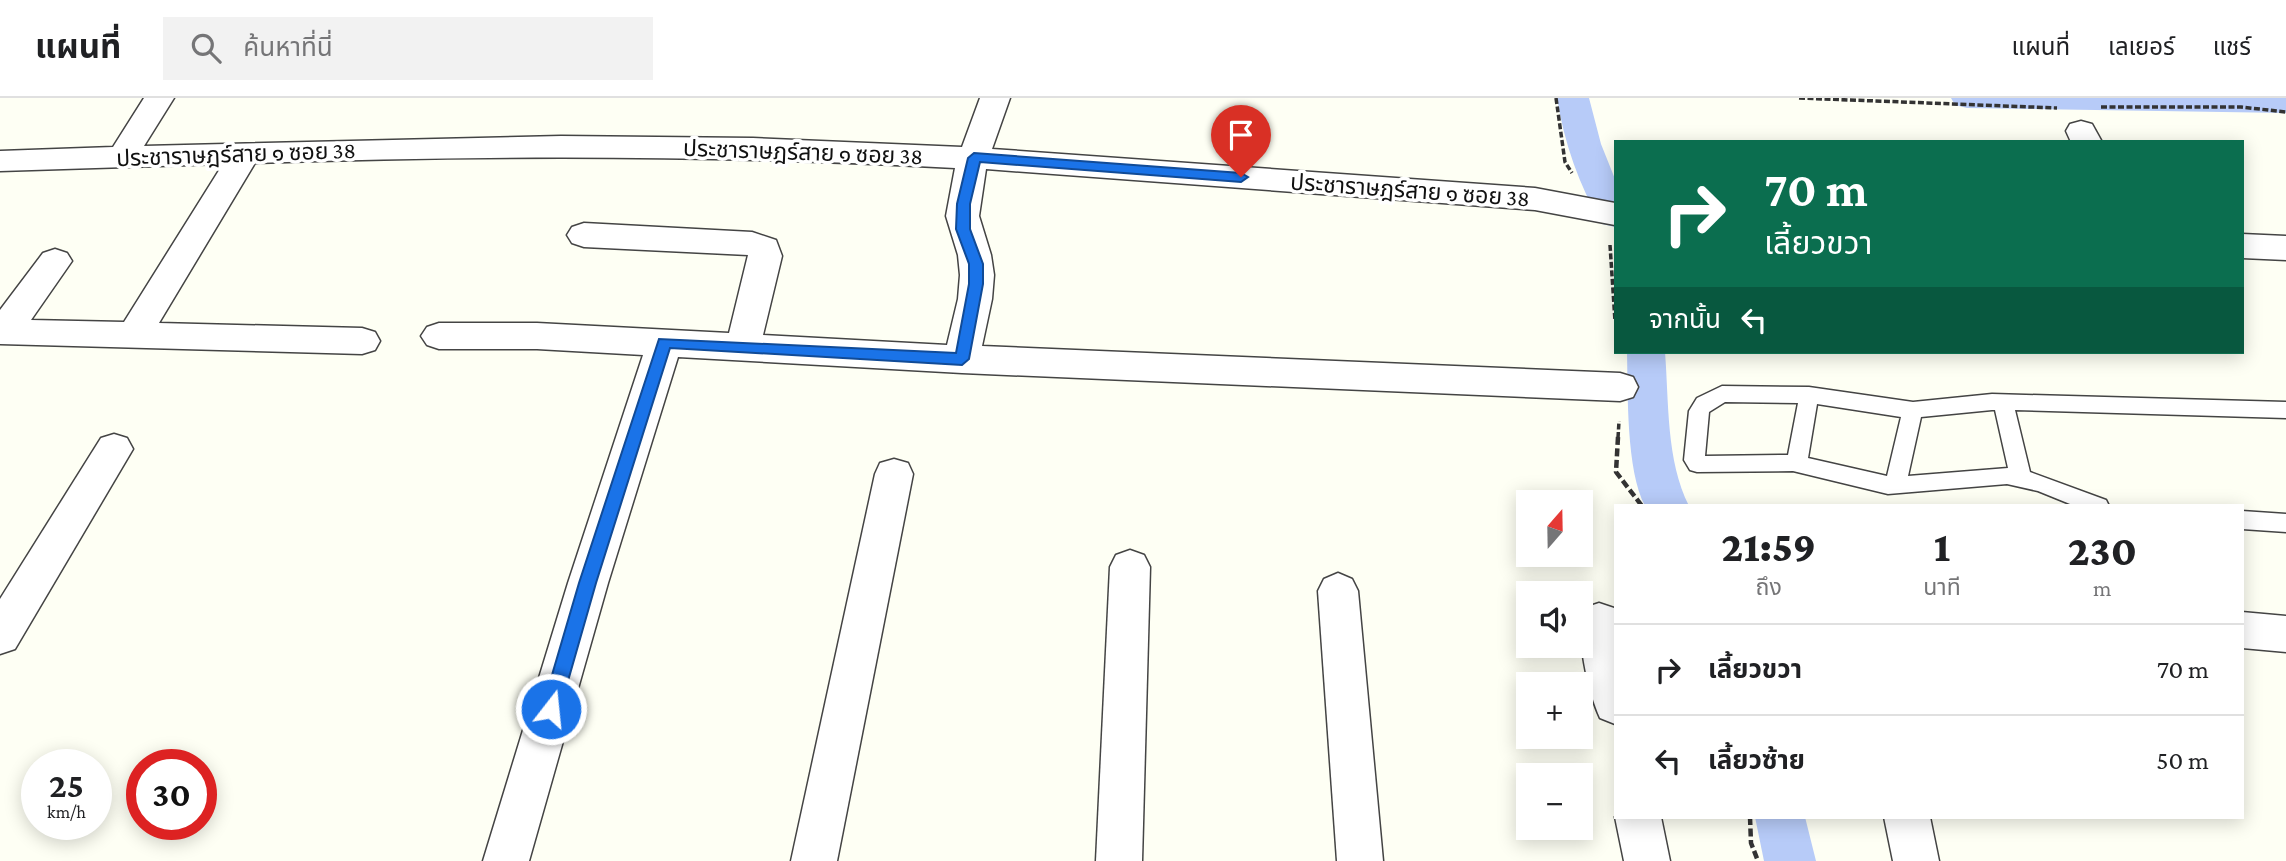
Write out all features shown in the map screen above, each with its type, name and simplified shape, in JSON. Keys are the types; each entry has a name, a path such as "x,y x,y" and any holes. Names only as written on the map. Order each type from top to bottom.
{"street":[{"path":"122,157 159,98"},
{"path":"962,359 976,284 976,264 963,229 963,204 974,158 995,98"},
{"name":"ประชาราษฎร์สาย ๑ ซอย 38","path":"0,161 494,146 617,146 974,158 1535,199 1609,213"},
{"path":"133,336 245,154"},
{"path":"584,235 751,244 764,248 765,256 743,346"},
{"path":"1,332 55,261"},
{"path":"1,332 362,341"},
{"path":"439,336 537,336 962,359 1620,387"},
{"path":"506,861 588,583 665,343"},
{"path":"0,636 114,449"},
{"path":"814,861 857,640 894,474"},
{"path":"1118,861 1130,567"},
{"path":"1338,591 1360,861"},
{"path":"1599,621 1614,699"},
{"path":"2244,630 2286,634"},
{"path":"1638,819 1647,861"},
{"path":"1907,819 1916,861"}],"lane":[{"path":"2092,504 2021,478 1987,476 1895,485 1797,463 1697,464 1694,460 1699,411 1704,403 1722,394 1809,395 1913,411 2003,403 2286,410"},
{"path":"1797,463 1809,395"},
{"path":"2003,403 2021,478"},
{"path":"1895,485 1913,411"},
{"path":"2244,520 2286,523"}],"path":[{"path":"1799,98 2034,109 2083,122 2241,107 2286,112"},
{"path":"1620,387 1616,472 1640,504"},
{"path":"1750,819 1751,843 1758,861"}],"waterway":[{"path":"1573,98 1584,144 1614,213"},
{"path":"1967,98 2286,103"},
{"path":"1646,354 1652,450 1659,492 1667,504"},
{"path":"1780,819 1790,861"}],"route":[{"path":"551,709 588,583 665,343 962,359 976,284 976,264 963,229 963,204 974,158 1241,177"}]}
